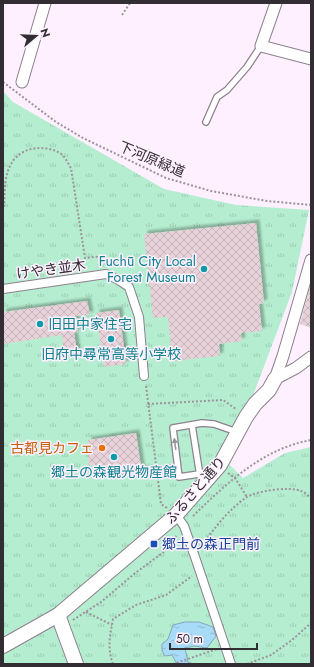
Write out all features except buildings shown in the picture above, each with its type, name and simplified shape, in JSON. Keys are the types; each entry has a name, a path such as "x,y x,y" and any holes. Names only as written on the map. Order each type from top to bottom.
{"street":[{"path":"22,82 45,3"},
{"path":"276,3 261,46 311,59"},
{"name":"ふるさと通り","path":"3,646 58,615 168,522 201,479 220,465 246,417 255,404 269,390 275,379 311,260"},
{"name":"けやき並木","path":"3,289 106,274 117,279 129,287 139,317 144,376"},
{"path":"275,379 296,368 311,357"},
{"path":"179,519 184,526 231,664"},
{"path":"58,615 64,626 76,664"}],"lane":[{"path":"206,122 217,97 227,90 248,67 261,46"},
{"path":"192,425 201,479 179,477 173,428 202,423 214,424 237,432"}],"path":[{"path":"122,15 130,3"},
{"name":"下河原緑道","path":"3,82 56,122 83,138 166,178 211,191 267,201 311,205"},
{"path":"3,206 6,178 10,164 16,156 22,152 38,148 48,149 60,154 71,168 85,258 105,256 106,274"},
{"path":"144,376 161,504 171,511"},
{"path":"148,404 223,400 246,417"},
{"path":"220,465 235,478 247,497"},
{"path":"195,557 209,535 224,518 247,497 258,493 282,489 301,491 311,498"},
{"path":"113,664 109,656 109,638 113,619 136,605 166,595 190,579 199,569"},
{"path":"86,612 112,625"},
{"path":"247,664 271,655 292,640 311,623"},
{"path":"173,664 226,646"}],"green space":[{"path":"3,91 13,102 164,189 236,205 309,210 292,292 248,409 220,455 243,478 285,453 311,447 311,664 3,664"}],"water":[{"path":"185,622 199,622 213,627 216,636 207,648 194,646 185,648 188,662 193,664 177,664 172,655 165,656 162,651 162,644 168,639 173,625"}],"place":[{"name":"Fuchū City Local Forest Museum","path":"204,269"},
{"name":"旧田中家住宅","path":"40,324"},
{"name":"旧府中尋常高等小学校","path":"111,339"},
{"name":"古都見カフェ","path":"102,448"},
{"name":"郷土の森観光物産館","path":"114,457"},
{"name":"郷土の森正門前","path":"154,544"}]}
